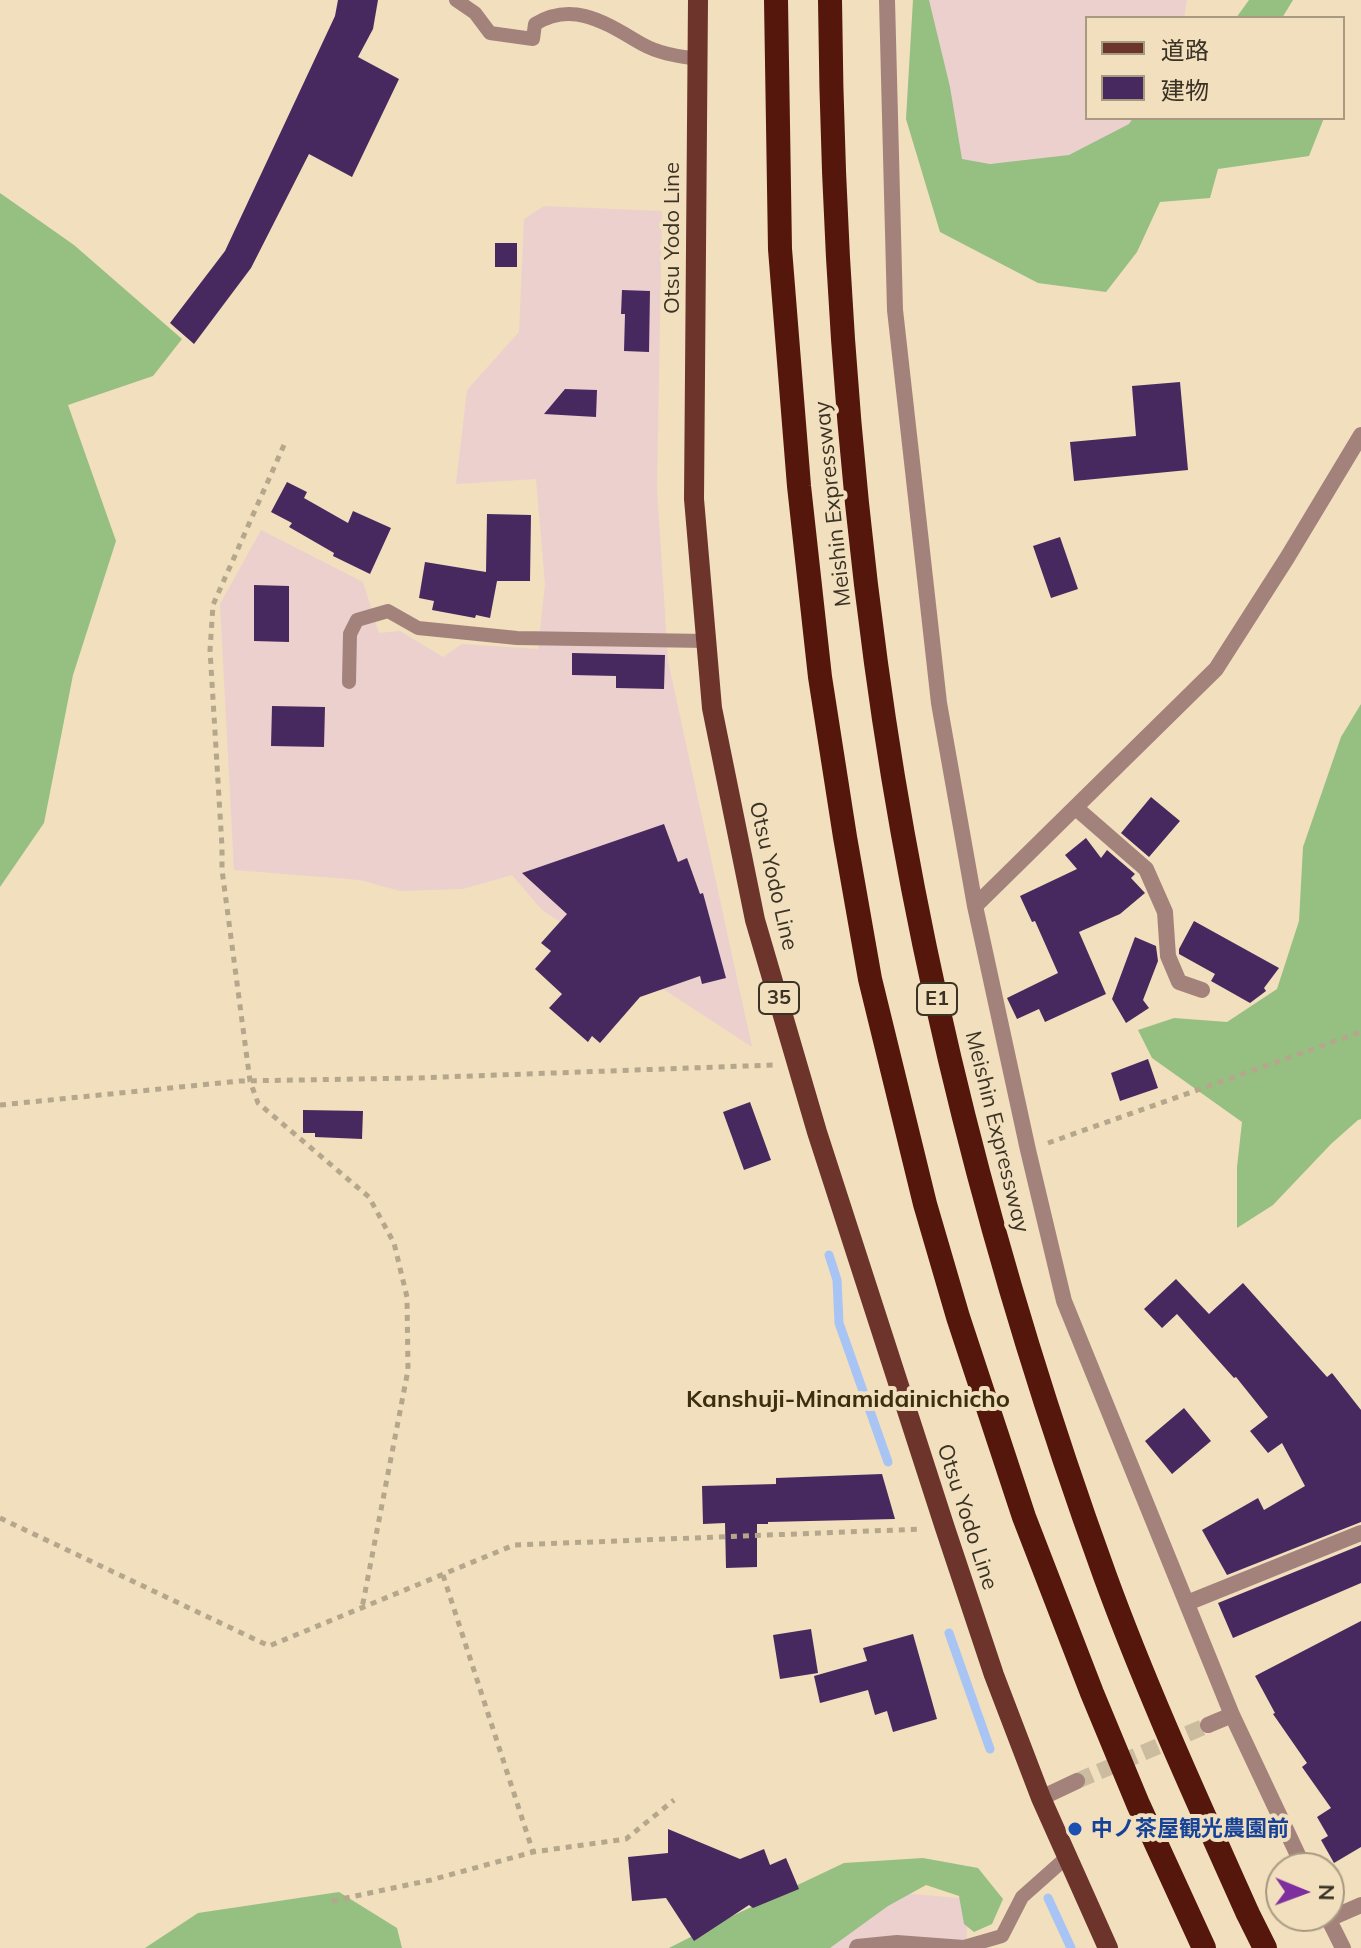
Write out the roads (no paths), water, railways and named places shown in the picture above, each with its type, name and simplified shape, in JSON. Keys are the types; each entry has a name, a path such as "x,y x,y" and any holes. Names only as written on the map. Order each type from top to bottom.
{"highway":[{"name":"Meishin Expressway","path":"776,0 780,249 799,486 820,677 870,979 929,1218 1024,1517 1138,1804 1204,1948"},
{"name":"Meishin Expressway","path":"830,0 837,241 853,474 878,680 902,827 956,1085 1016,1304 1106,1579 1144,1676 1265,1948"}],"main road":[{"name":"Otsu Yodo Line","path":"698,0 694,499 712,708 755,920 817,1132 994,1675 1041,1798 1108,1948"}],"street":[{"path":"887,0 895,310 939,703 975,906 1028,1150 1064,1301 1232,1715 1296,1852"},
{"path":"975,906 1216,669 1360,439"},
{"path":"1076,808 1146,869 1165,912 1168,956 1179,982 1202,990"},
{"path":"1187,1603 1361,1533"},
{"path":"1208,1725 1232,1715"},
{"path":"1041,1798 1077,1781"}],"lane":[{"path":"456,0 475,13 490,33 533,39 535,24 546,15 572,9 587,11 643,45 668,55 697,59"},
{"path":"349,682 350,634 357,620 388,611 418,628 503,636 706,641"},
{"path":"856,1948 897,1942 964,1947 1002,1936 1022,1897 1067,1857"}],"waterway":[{"path":"829,1255 837,1280 839,1323 888,1462"},
{"path":"949,1633 990,1749"},
{"path":"1048,1898 1071,1948"}],"tunnel":[{"path":"1077,1781 1208,1725"}],"place":[{"name":"中ノ茶屋観光農園前","path":"1075,1829"}],"district":[{"name":"Kanshuji-Minamidainichicho","path":"848,1400"}]}
